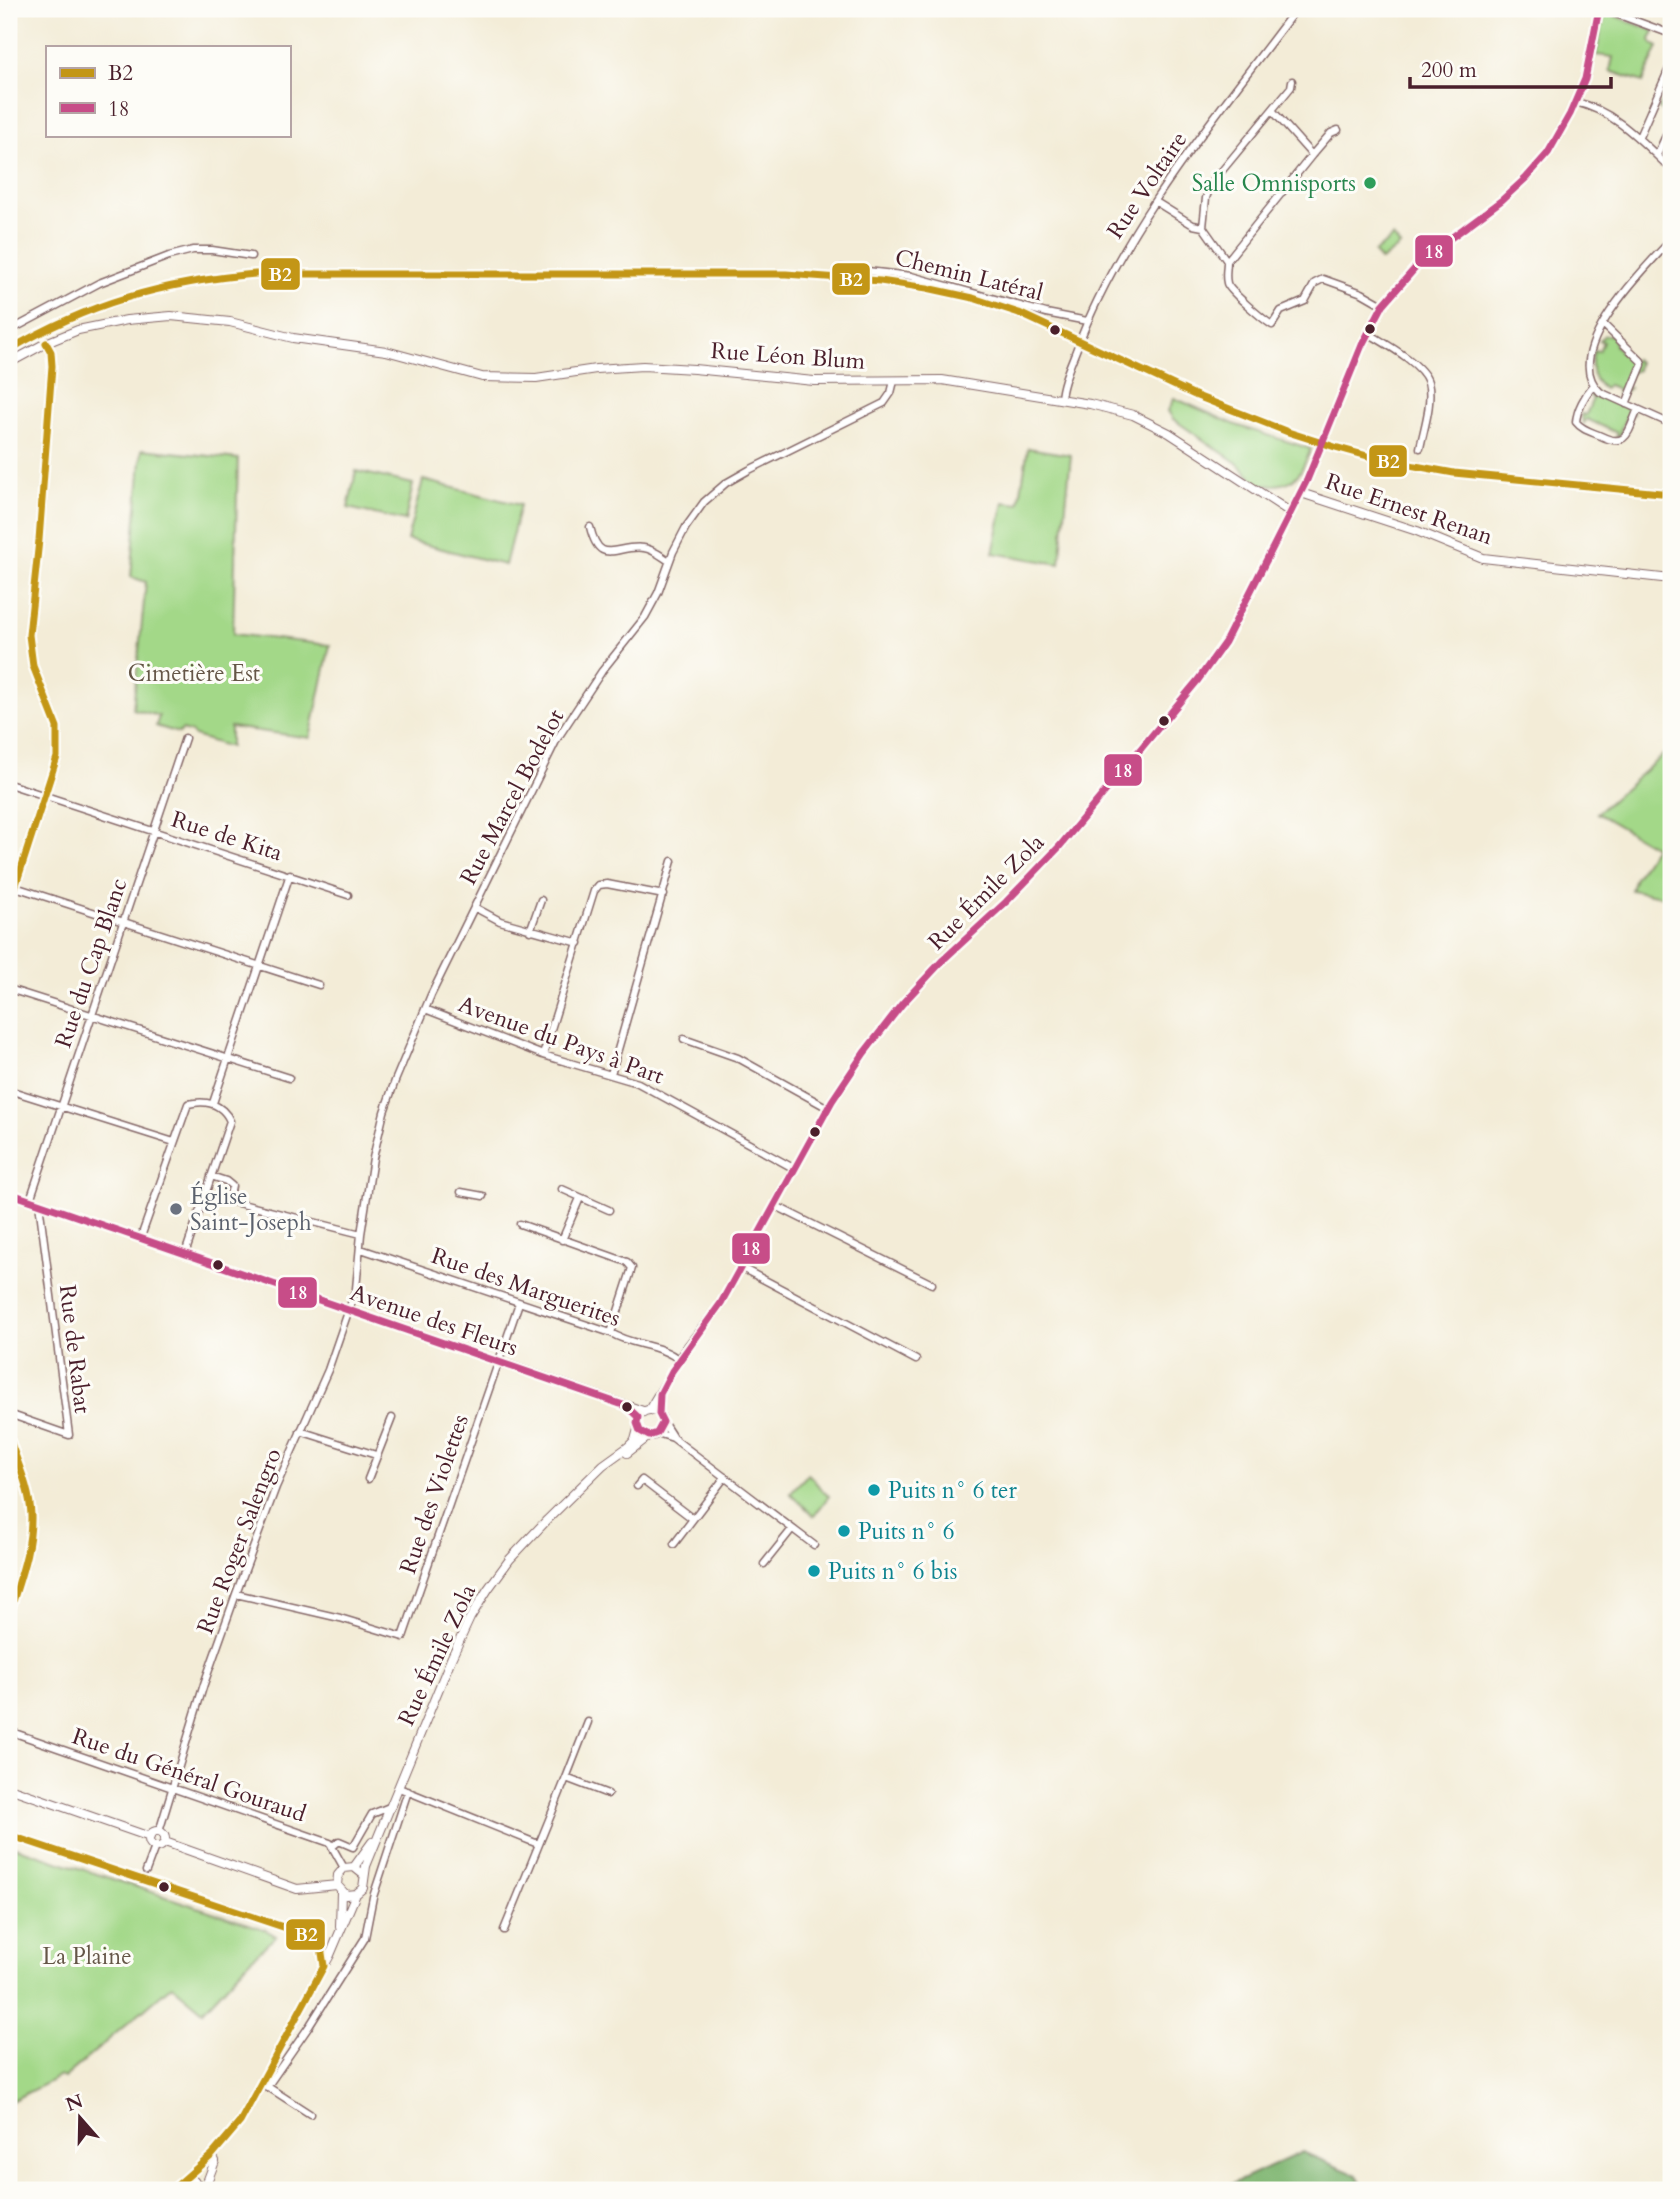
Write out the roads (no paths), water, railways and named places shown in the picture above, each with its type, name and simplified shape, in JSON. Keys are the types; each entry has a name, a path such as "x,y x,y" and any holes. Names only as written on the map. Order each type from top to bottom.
{"street":[{"name":"Rue Voltaire","path":"1061,399 1087,321 1121,254 1186,157 1296,9"},
{"path":"1601,9 1671,34"},
{"name":"Rue Émile Zola","path":"643,1413 660,1394 679,1360 721,1303 828,1108 864,1053 902,1004 943,960 1006,902 1059,847 1198,680 1225,642 1301,493 1368,333 1383,305 1424,258 1485,214 1526,178 1548,153 1589,69 1601,9"},
{"path":"1639,138 1671,64"},
{"path":"1203,228 1206,198 1211,184 1291,87 1292,81"},
{"path":"1575,102 1595,109 1639,138 1671,169"},
{"path":"1272,110 1312,155"},
{"path":"1657,155 1671,125"},
{"path":"1338,130 1331,133 1312,155 1227,261 1226,281 1229,290 1245,300 1258,316 1272,325 1281,311 1305,301 1315,283 1323,279 1362,293 1383,305"},
{"path":"1156,202 1193,225 1203,228 1227,261"},
{"path":"1671,240 1609,311 1589,356 1588,369 1593,386 1600,392 1671,424"},
{"path":"1663,249 1671,256"},
{"path":"9,331 99,283 169,256 193,250 212,250 251,256"},
{"name":"Chemin Latéral","path":"841,268 911,276 1038,311 1087,321"},
{"name":"Rue Léon Blum","path":"9,363 62,336 103,324 142,317 199,318 293,338 386,351 462,373 501,379 536,378 596,369 643,366 814,381 942,380 1113,409 1149,422 1290,512"},
{"path":"1602,324 1641,361 1626,404"},
{"path":"1368,333 1414,364 1428,382 1420,448"},
{"name":"Rue Marcel Bodelot","path":"349,1311 356,1289 361,1234 373,1158 384,1112 425,1009 558,738 602,671 645,617 688,522 704,502 726,483 884,403 891,393 894,381"},
{"path":"1593,386 1577,415 1576,422 1580,427 1613,442 1619,442 1625,438 1638,409"},
{"name":"Rue Ernest Renan","path":"1301,493 1416,531 1483,558 1671,579"},
{"path":"590,527 597,547 606,552 641,547 654,551 669,561"},
{"name":"Rue du Cap Blanc","path":"35,1202 61,1108 185,738"},
{"name":"Rue de Kita","path":"9,784 348,895"},
{"path":"611,1074 672,861"},
{"path":"213,1103 290,874"},
{"path":"543,1055 594,891 599,885 607,884 664,895"},
{"path":"9,885 319,985"},
{"path":"530,931 541,900"},
{"path":"474,907 500,921 579,943"},
{"path":"9,989 289,1078"},
{"name":"Avenue du Pays à Part","path":"425,1009 543,1055 611,1074 652,1089 795,1169"},
{"path":"684,1039 738,1058 828,1108"},
{"path":"9,1090 174,1142"},
{"path":"141,1237 188,1104 213,1103 227,1113 230,1121 185,1254"},
{"path":"211,1176 232,1186 230,1196 234,1202 361,1234"},
{"path":"562,1189 609,1210"},
{"path":"461,1192 483,1196"},
{"name":"Avenue des Fleurs","path":"9,1193 643,1413"},
{"path":"562,1240 580,1198"},
{"name":"Rue de Rabat","path":"9,1414 69,1435 35,1202"},
{"path":"775,1205 932,1284"},
{"path":"520,1224 627,1262 632,1268 611,1333"},
{"name":"Rue des Marguerites","path":"361,1250 611,1333 619,1338 671,1353 679,1360"},
{"path":"740,1267 916,1360"},
{"name":"Rue des Violettes","path":"236,1594 340,1618 403,1637 519,1303"},
{"name":"Rue Roger Salengro","path":"159,1832 204,1684 236,1594 275,1489 328,1370 349,1311"},
{"name":"Rue Émile Zola","path":"660,1394 661,1418"},
{"path":"673,1438 642,1434 638,1429 643,1413 661,1418 673,1438 814,1545"},
{"path":"368,1479 392,1418"},
{"path":"653,1434 661,1418"},
{"name":"Rue Émile Zola","path":"614,1458 635,1440 638,1429"},
{"path":"300,1431 376,1455"},
{"name":"Rue Émile Zola","path":"382,1828 404,1789 451,1659 470,1618 488,1589 510,1559 603,1465 635,1448 653,1434"},
{"path":"674,1544 725,1477"},
{"path":"637,1486 642,1480 693,1519"},
{"path":"764,1564 792,1528"},
{"path":"504,1930 588,1722"},
{"name":"Rue du Général Gouraud","path":"9,1731 330,1843 332,1847"},
{"path":"566,1778 608,1794"},
{"path":"9,1788 150,1837"},
{"path":"172,2190 212,2155 240,2122 264,2085 310,2025 365,1938 376,1886 404,1789 538,1844"},
{"path":"376,1886 349,1868 332,1847 339,1841 354,1847 372,1814 392,1806"},
{"path":"264,2085 340,1933 356,1895 363,1888 382,1828"},
{"path":"340,1933 338,1875 349,1868 382,1828"},
{"path":"153,1832 164,1836 165,1843 155,1847 150,1843 153,1832"},
{"path":"165,1843 297,1889 339,1888 346,1895 356,1895"},
{"path":"146,1871 155,1847"},
{"path":"264,2085 310,2114"},
{"path":"185,2179 193,2180 204,2190 214,2167 212,2155"}],"place":[{"name":"Salle Omnisports","path":"1370,183"},
{"name":"Église Saint-Joseph","path":"176,1209"},
{"name":"Puits n° 6 ter","path":"874,1490"},
{"name":"Puits n° 6","path":"844,1531"},
{"name":"Puits n° 6 bis","path":"814,1571"}],"park label":[{"name":"Cimetière Est","path":"194,673"},
{"name":"La Plaine","path":"87,1956"}]}
